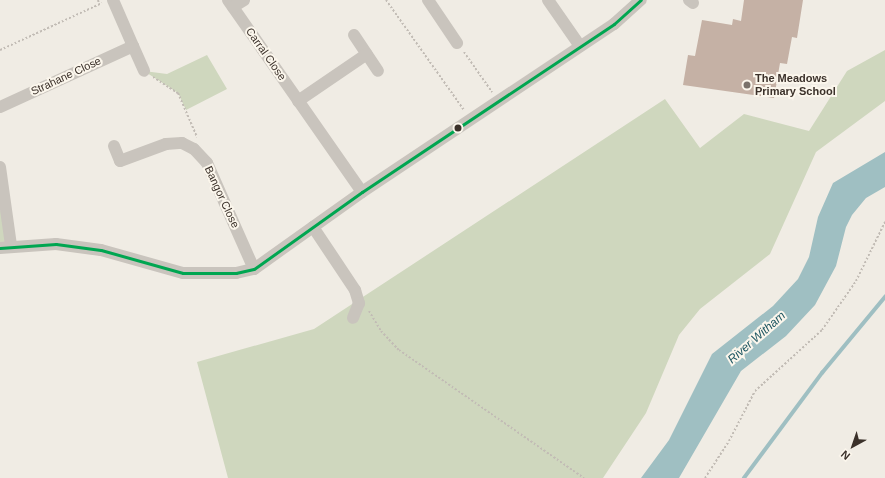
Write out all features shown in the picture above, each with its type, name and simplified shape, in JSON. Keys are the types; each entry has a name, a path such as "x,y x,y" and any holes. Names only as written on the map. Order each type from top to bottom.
{"street":[{"path":"113,0 144,71"},
{"name":"Carral Close","path":"244,0 230,4 362,192"},
{"path":"428,0 457,42"},
{"path":"548,0 580,46"},
{"path":"0,167 6,246 56,244 101,250 183,273 236,273 254,269 362,192 614,24 641,0"},
{"path":"354,35 378,71"},
{"name":"Strahane Close","path":"0,107 133,46"},
{"path":"298,101 367,54"},
{"path":"114,146 120,161 166,144 182,143 194,148"},
{"name":"Bangor Close","path":"194,148 207,163 254,269"},
{"path":"313,227 355,290 359,303 353,318"}],"path":[{"path":"98,0 99,4"},
{"path":"0,50 108,0"},
{"path":"386,0 470,119"},
{"path":"457,42 498,100"},
{"path":"144,71 178,93 197,134 194,148"},
{"path":"705,478 729,441 755,391 827,324 856,281 885,222"},
{"path":"366,307 381,331 399,350 584,478"}],"green space":[{"path":"885,50 885,101 816,152 770,254 700,309 679,335 646,413 603,478 228,478 197,362 314,329 665,99 700,148 744,114 809,131 847,71"},
{"path":"207,55 227,89 186,110 178,93 144,71 167,74"},
{"path":"8,207 11,245 0,248 0,211"}],"water":[{"name":"River Witham","path":"885,152 885,187 866,198 852,215 846,227 836,266 815,305 786,336 741,371 679,478 641,478 669,440 712,354 773,306 798,279 809,257 818,217 833,183"}],"building":[{"path":"744,0 803,0 797,38 792,37 787,64 780,63 774,98 683,85 688,55 695,56 702,20 732,25 733,19 741,21"}],"waterway":[{"path":"744,478 822,373 885,297"}],"transit line":[{"path":"0,248 56,244 101,250 183,273 236,273 254,269 362,192 614,24 641,0"}],"place":[{"name":"The Meadows Primary School","path":"747,85"}]}
